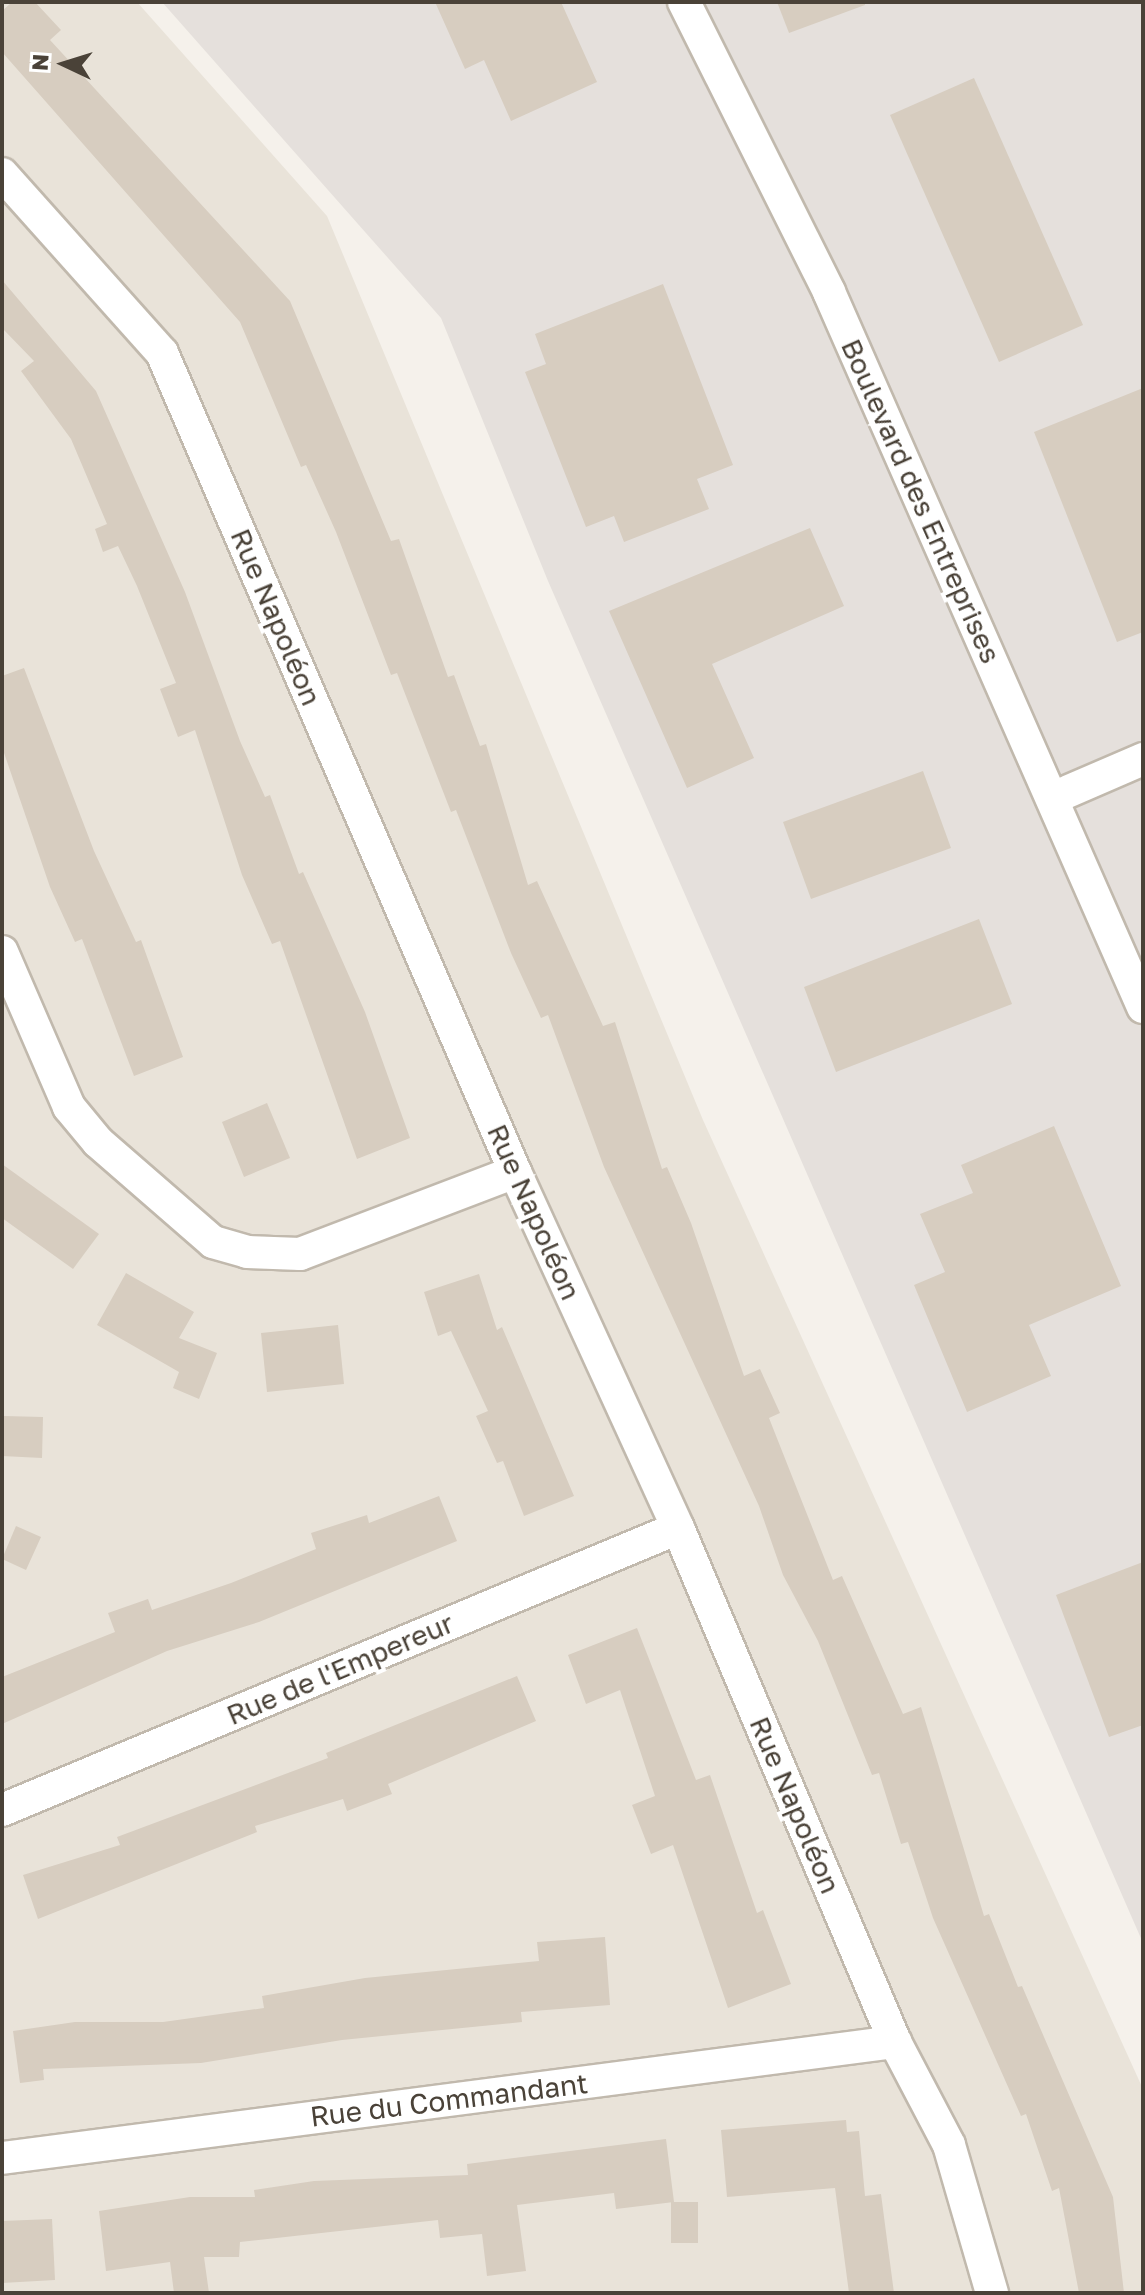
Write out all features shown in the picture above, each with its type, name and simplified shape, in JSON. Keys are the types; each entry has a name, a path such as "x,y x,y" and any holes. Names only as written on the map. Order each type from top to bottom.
{"street":[{"name":"Boulevard des Entreprises","path":"684,2 794,218 1143,1007"},
{"name":"Rue Napoléon","path":"2,174 162,353 515,1172 678,1528 895,2042 949,2145 992,2293"},
{"path":"1053,798 1143,759"},
{"path":"2,952 69,1107 98,1142 213,1242 247,1252 300,1254 515,1172"},
{"name":"Rue de l'Empereur","path":"2,1810 678,1528"},
{"name":"Rue du Commandant","path":"2,2158 895,2042"}],"shaded area":[{"path":"2,2 137,2 327,216 703,1120 1143,2089 1143,2293 2,2293"},
{"path":"162,2 1143,2 1143,1943 548,581 441,318"}],"building":[{"path":"12,2 35,2 61,30 50,40 290,301 391,541 399,539 448,677 454,675 480,746 486,744 528,885 537,881 603,1026 615,1022 662,1169 667,1167 691,1223 744,1376 760,1369 780,1413 769,1418 833,1580 842,1576 903,1714 921,1707 984,1916 989,1914 1018,1987 1022,1986 1113,2197 1124,2293 1079,2293 1059,2188 1052,2191 1026,2114 1021,2116 933,1918 908,1842 901,1844 879,1773 872,1775 818,1641 783,1575 759,1506 604,1167 548,1015 541,1018 511,953 456,810 451,812 397,673 391,675 336,532 306,465 301,467 240,322 2,52 2,11"},
{"path":"435,2 561,2 597,82 511,121 484,60 465,69"},
{"path":"777,2 865,2 865,5 789,33"},
{"path":"974,78 1083,325 999,362 890,115"},
{"path":"2,280 96,391 185,592 240,741 265,797 270,795 299,874 303,872 365,1012 410,1138 357,1159 280,941 272,944 242,875 195,730 178,737 160,689 176,683 137,586 118,546 103,552 95,529 107,524 71,439 21,371 34,361 2,328"},
{"path":"663,284 733,465 697,479 709,509 624,542 614,516 586,527 525,372 546,364 535,334"},
{"path":"1143,388 1143,632 1117,642 1034,432"},
{"path":"810,528 844,606 712,664 754,758 687,788 609,611"},
{"path":"24,668 94,851 136,942 141,940 183,1057 134,1076 82,939 75,942 50,887 2,747 2,676"},
{"path":"923,771 951,848 811,899 783,822"},
{"path":"979,919 1012,1004 836,1072 804,987"},
{"path":"267,1103 290,1158 244,1177 222,1122"},
{"path":"1054,1126 1121,1286 1029,1325 1051,1376 967,1412 914,1285 945,1272 920,1214 973,1193 961,1165"},
{"path":"2,1164 99,1234 73,1269 2,1218"},
{"path":"126,1273 194,1312 179,1338 217,1353 199,1399 173,1388 179,1372 97,1325"},
{"path":"479,1274 497,1330 502,1327 574,1496 524,1516 503,1461 497,1463 476,1416 488,1411 451,1331 438,1336 424,1292"},
{"path":"338,1325 344,1384 267,1392 261,1333"},
{"path":"4,1416 43,1417 42,1458 2,1456"},
{"path":"439,1496 457,1541 259,1622 167,1651 2,1724 2,1677 115,1632 108,1613 148,1599 152,1610 231,1583 316,1549 311,1533 367,1515 369,1523"},
{"path":"16,1526 41,1537 26,1570 2,1559"},
{"path":"1143,1562 1143,1725 1109,1737 1056,1595"},
{"path":"637,1628 696,1780 710,1775 757,1913 763,1910 791,1984 728,2008 673,1845 651,1854 632,1805 655,1796 620,1690 586,1704 568,1655"},
{"path":"517,1676 536,1721 388,1784 392,1794 347,1811 343,1799 255,1826 257,1832 38,1919 23,1875 120,1845 117,1837 328,1758 326,1753"},
{"path":"605,1937 610,2005 521,2012 522,2022 342,2040 201,2063 43,2069 44,2080 20,2083 13,2031 75,2022 163,2022 264,2008 262,1996 365,1978 539,1961 537,1942"},
{"path":"846,2120 847,2132 859,2131 865,2196 881,2194 894,2293 849,2293 835,2188 727,2197 721,2130"},
{"path":"666,2139 674,2202 616,2209 614,2193 517,2205 526,2271 487,2276 482,2234 440,2238 438,2220 240,2242 239,2257 204,2257 209,2293 174,2293 170,2262 106,2271 99,2211 190,2197 255,2197 254,2190 314,2181 468,2175 467,2164"},
{"path":"671,2202 698,2202 698,2243 671,2243"},
{"path":"52,2219 55,2280 2,2283 2,2221"}]}
